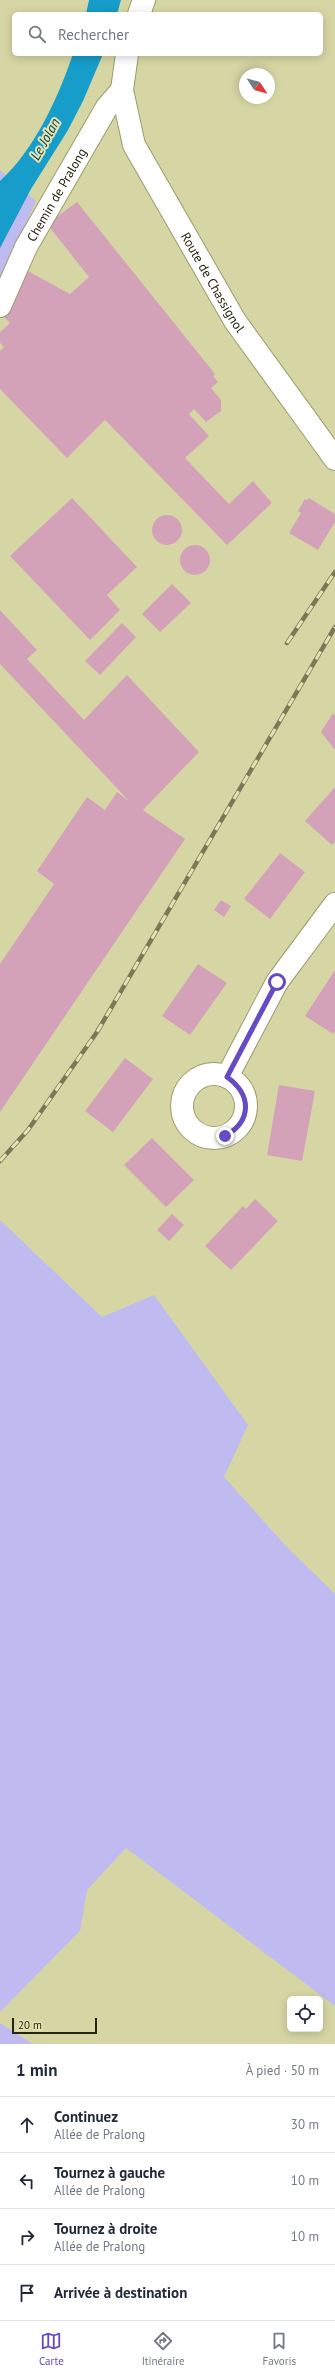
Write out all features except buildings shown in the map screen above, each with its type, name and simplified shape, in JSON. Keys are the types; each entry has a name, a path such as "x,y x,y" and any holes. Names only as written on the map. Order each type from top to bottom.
{"street":[{"path":"140,12 144,0"},
{"path":"122,90 127,56"},
{"name":"Chemin de Pralong","path":"0,306 26,247 107,107 122,90"},
{"name":"Route de Chassignol","path":"122,90 134,145 235,321 335,460"},
{"path":"227,1077 277,982 335,904"}],"shaded area":[{"path":"0,170 36,201 0,281"},
{"path":"0,1220 102,1317 154,1295 248,1425 224,1477 286,1546 335,1594 335,2006 126,1848 87,1890 80,1931 0,2012"},
{"path":"0,2023 33,2044 0,2044"}],"water":[{"path":"89,0 121,0 118,12 86,12"},
{"name":"Le Jolan","path":"72,56 102,56 83,101 68,130 31,189 0,248 0,181 13,168 35,138 53,105"}],"railway":[{"path":"287,643 335,572"},
{"path":"0,1161 28,1130 97,1032 335,627"}],"route":[{"path":"225,1136 236,1130 243,1120 246,1108 244,1095 238,1085 227,1077 277,982"}]}
